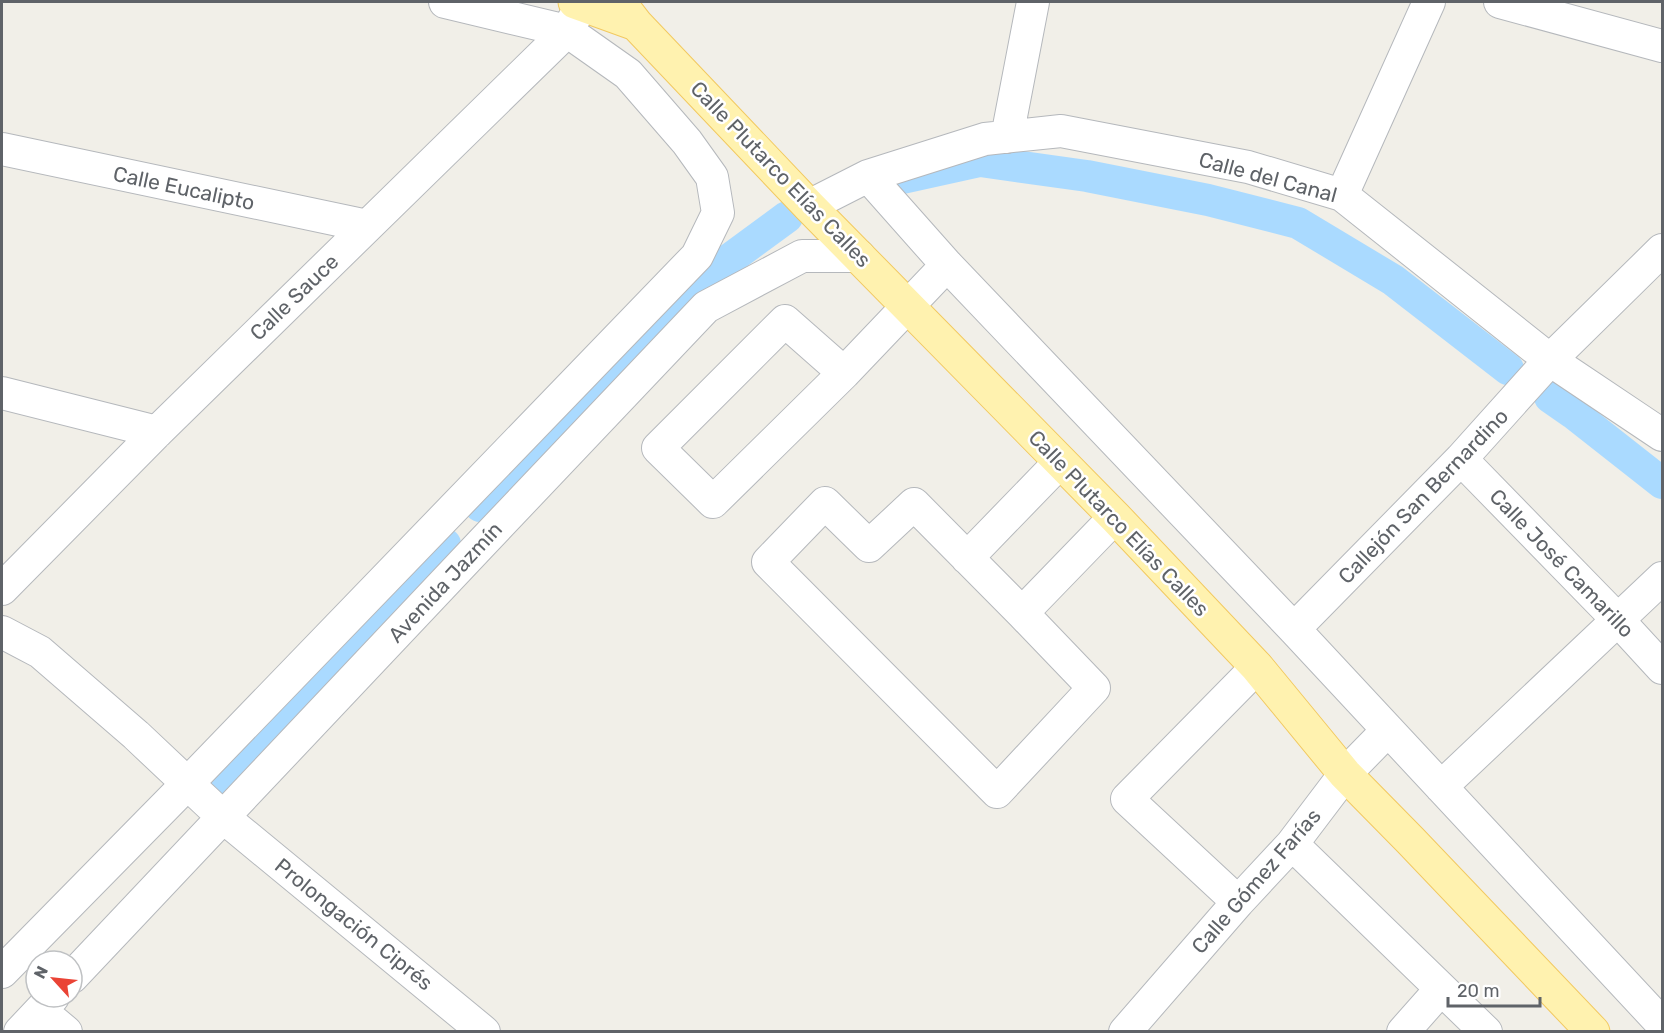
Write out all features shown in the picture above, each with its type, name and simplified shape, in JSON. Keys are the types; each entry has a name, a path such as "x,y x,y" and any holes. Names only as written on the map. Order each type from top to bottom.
{"main road":[{"name":"Calle Plutarco Elías Calles","path":"577,9 627,13 809,206 909,306 1257,667 1345,774 1593,1032"}],"street":[{"path":"445,2 577,9"},
{"path":"1007,137 1033,2"},
{"path":"1342,195 1429,2"},
{"path":"1500,2 1662,46"},
{"name":"Avenida Jazmín","path":"2,972 187,784 697,256 718,213 712,177 687,142 628,74 577,9"},
{"name":"Calle Sauce","path":"2,589 157,432 367,226 577,9"},
{"name":"Calle del Canal","path":"809,206 868,176 985,139 1061,132 1248,167 1342,195 1550,360 1662,435"},
{"name":"Calle Eucalipto","path":"2,149 367,226"},
{"path":"868,176 947,265 1294,630 1662,1024"},
{"name":"Callejón San Bernardino","path":"1294,630 1461,459 1550,360 1662,250"},
{"name":"Avenida Jazmín","path":"84,964 706,307 802,256 859,256"},
{"path":"844,373 785,321 658,448 713,502 844,373 947,265"},
{"path":"2,393 157,432"},
{"name":"Calle José Camarillo","path":"1461,459 1662,668"},
{"path":"967,558 1060,462"},
{"path":"825,503 869,546 914,504 967,558 1094,688 997,792 768,562 825,503"},
{"path":"449,513 481,544"},
{"path":"1022,612 1114,517"},
{"path":"1441,787 1662,578"},
{"name":"Prolongación Ciprés","path":"2,632 40,652 136,735 223,817 484,1032"},
{"path":"1238,902 1127,799 1257,667"},
{"name":"Calle Gómez Farías","path":"1125,1032 1238,902 1292,844 1345,774 1388,731"},
{"path":"1292,844 1486,1032"},
{"path":"1402,1032 1441,989"},
{"path":"38,1013 66,1032"}],"waterway":[{"path":"903,178 980,161 1087,176 1208,200 1298,223 1393,280 1508,369"},
{"path":"480,506 719,267 787,217"},
{"path":"1550,397 1662,483"},
{"path":"221,780 445,544"}]}
